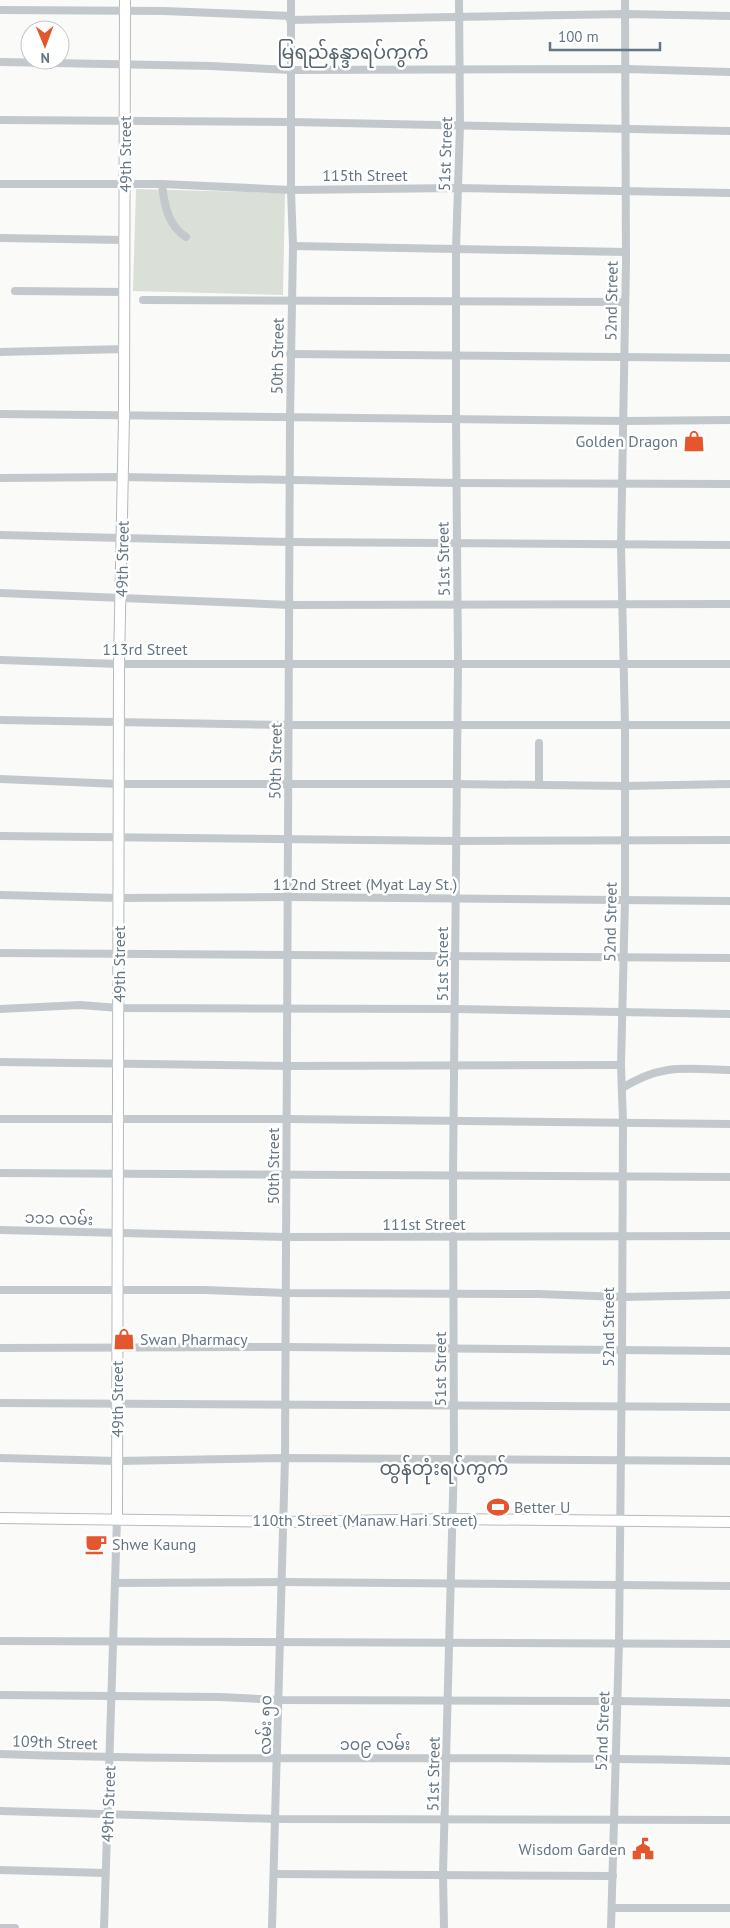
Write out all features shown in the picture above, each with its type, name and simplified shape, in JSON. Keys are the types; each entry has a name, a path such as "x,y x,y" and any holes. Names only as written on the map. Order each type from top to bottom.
{"main road":[{"name":"49th Street","path":"117,1519 117,1234 120,954 118,664 124,416 125,0"},
{"name":"110th Street (Manaw Hari Street)","path":"0,1518 284,1522 452,1519 730,1522"}],"street":[{"name":"50th Street","path":"284,1522 288,1173 286,1010 290,663 290,354 293,246 291,190 291,0"},
{"name":"51st Street","path":"444,1928 443,1874 446,1818 447,1701 452,1584 454,1458 453,1176 458,663 456,249 460,125 458,70 459,0"},
{"name":"52nd Street","path":"611,1928 617,1700 618,1522 622,1352 621,1177 623,1122 621,1065 625,900 625,726 621,546 627,129 625,0"},
{"path":"0,10 204,12 290,18 458,18 626,14 730,16"},
{"path":"0,62 125,66 212,66 291,70 627,69 730,72"},
{"path":"0,120 291,122 730,131"},
{"name":"115th Street","path":"0,184 162,184 291,190 457,188 730,193"},
{"path":"162,184 164,200 170,220 179,233 186,237"},
{"path":"0,238 125,240"},
{"path":"293,246 626,252"},
{"path":"15,291 125,292"},
{"path":"142,300 456,303 624,302"},
{"path":"0,352 124,349"},
{"path":"290,354 730,358"},
{"path":"0,414 624,421 730,420"},
{"path":"0,478 123,477 456,483 623,482 730,484"},
{"path":"0,535 122,536 290,542 621,546 730,545"},
{"path":"0,593 290,605 730,604"},
{"name":"113rd Street","path":"0,660 118,664 730,664"},
{"path":"0,720 289,725 730,725"},
{"path":"539,743 539,785"},
{"path":"0,779 119,784 289,783 625,786 730,784"},
{"path":"0,836 456,841 730,840"},
{"name":"112nd Street (Myat Lay St.)","path":"0,895 119,898 288,897 730,901"},
{"path":"0,953 730,958"},
{"path":"0,1009 80,1005 119,1008 730,1014"},
{"path":"0,1062 287,1066 621,1065"},
{"path":"622,1088 643,1075 665,1069 730,1070"},
{"path":"0,1119 455,1120 730,1124"},
{"path":"0,1173 288,1173 453,1176 730,1177"},
{"name":"၁၁၁ လမ်း","path":"0,1230 117,1234"},
{"name":"111st Street","path":"117,1234 454,1238 730,1236"},
{"path":"0,1290 205,1290 286,1293 538,1294 622,1297 730,1295"},
{"path":"0,1348 286,1347 622,1352 730,1351"},
{"path":"0,1403 286,1403 730,1407"},
{"path":"0,1458 117,1461 285,1458 730,1461"},
{"name":"49th Street","path":"104,1928 117,1519"},
{"name":"လမ်း ၅၀","path":"272,1928 284,1522"},
{"path":"115,1583 283,1582 730,1586"},
{"path":"0,1641 281,1640 450,1644 618,1642 730,1644"},
{"path":"0,1695 220,1697 278,1700 617,1700 730,1703"},
{"name":"109th Street","path":"0,1754 109,1758"},
{"name":"၁၀၉ လမ်း","path":"109,1758 615,1758 730,1761"},
{"path":"0,1810 276,1819 730,1820"},
{"path":"0,1870 105,1873"},
{"path":"274,1874 613,1876"},
{"path":"613,1908 730,1908"},
{"path":"0,1928 15,1928"}],"shaded area":[{"path":"136,189 285,193 283,295 133,291"}],"place":[{"name":"Golden Dragon","path":"694,441"},
{"name":"Swan Pharmacy","path":"124,1339"},
{"name":"Better U","path":"498,1507"},
{"name":"Shwe Kaung","path":"96,1544"},
{"name":"Wisdom Garden","path":"643,1849"}],"district":[{"name":"မြရည်နန္ဒာရပ်ကွက်","path":"353,52"},
{"name":"ထွန်တုံးရပ်ကွက်","path":"444,1468"}]}
